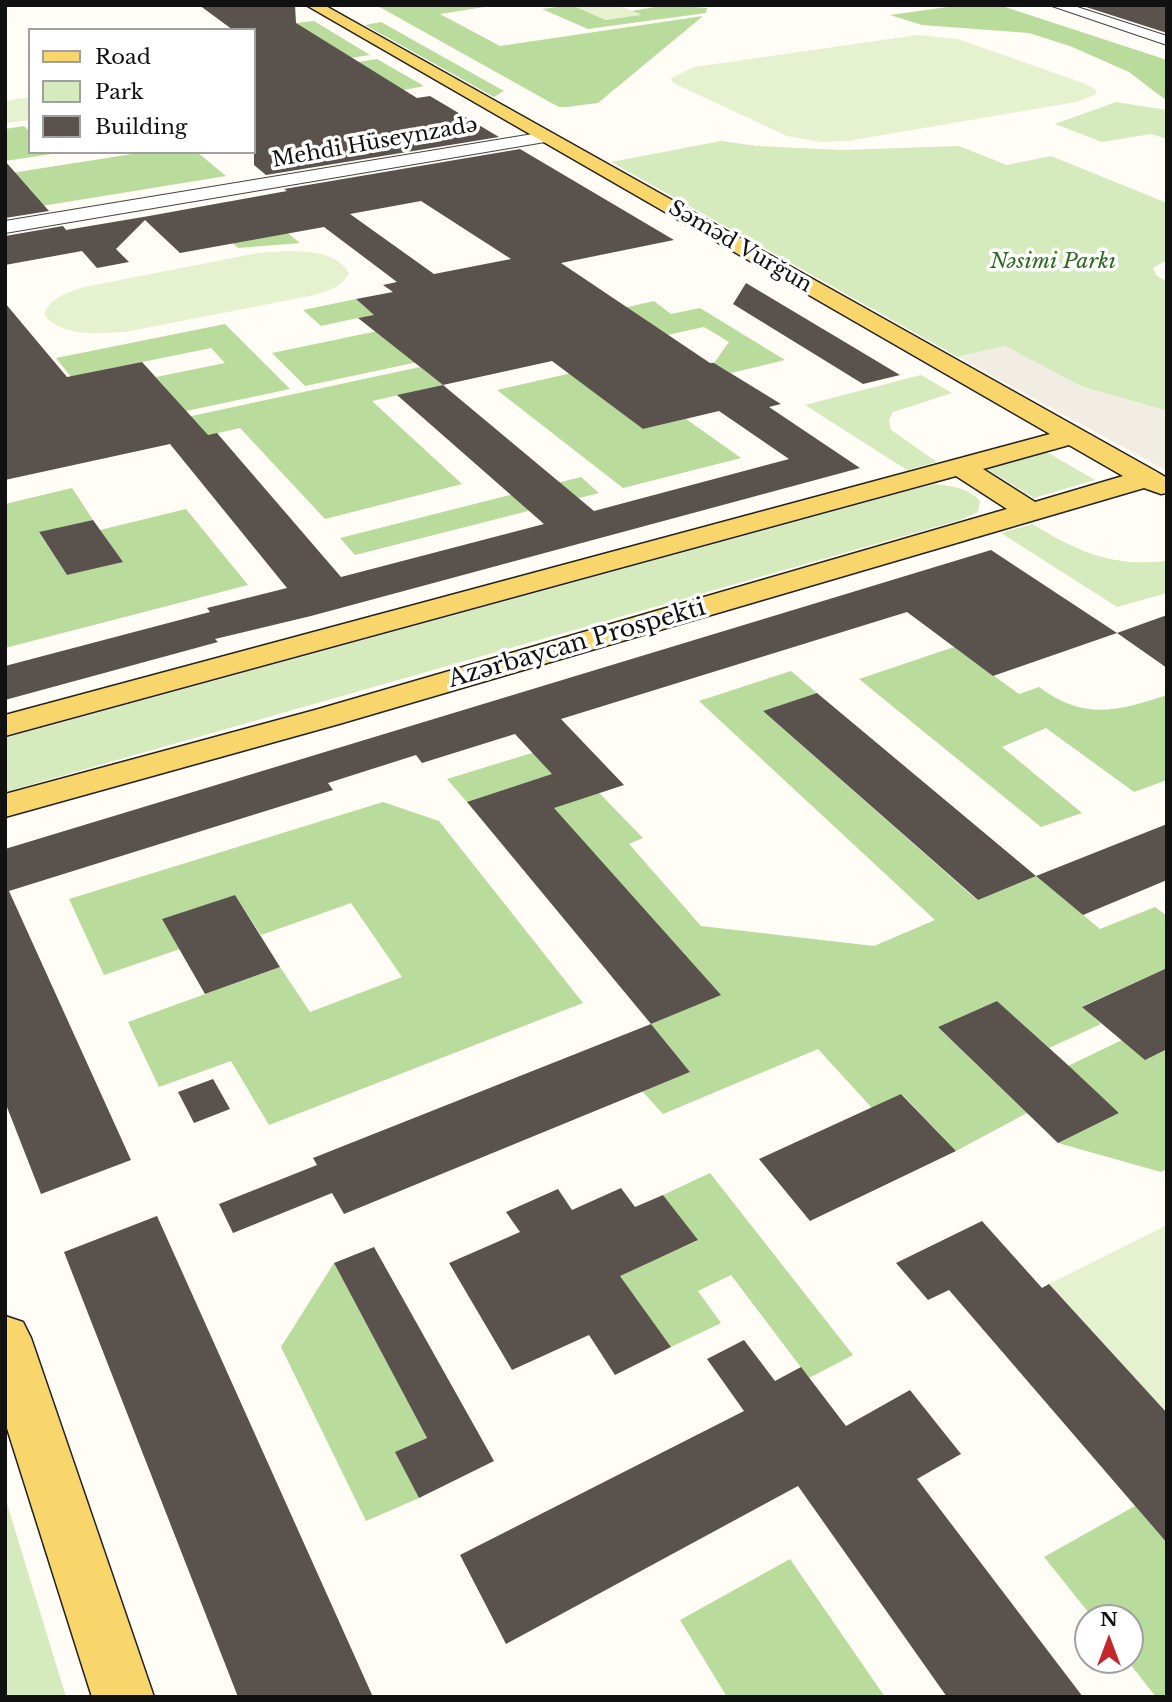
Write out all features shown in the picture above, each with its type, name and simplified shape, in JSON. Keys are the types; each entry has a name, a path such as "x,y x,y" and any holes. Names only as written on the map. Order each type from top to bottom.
{"main road":[{"name":"Səməd Vurğun","path":"313,5 1157,484"},
{"path":"5,726 1072,436"},
{"path":"960,466 1031,512"},
{"name":"Azərbaycan Prospekti","path":"5,806 327,717 1031,512 1157,484"},
{"path":"5,1338 123,1697"}],"street":[{"path":"1056,5 1167,41"},
{"name":"Mehdi Hüseynzadə","path":"5,227 545,137"}],"green space":[{"path":"376,5 497,5 440,14 500,46 703,16 598,103 559,107"},
{"path":"572,5 606,20 640,14 631,11 667,5 707,8 706,13 588,29 542,9"},
{"path":"572,5 618,5 641,15 606,20"},
{"path":"962,5 999,5 1167,60 1167,101 1129,72 1070,46 1029,33 922,25 890,15"},
{"path":"314,21 370,55 324,62 269,26"},
{"path":"381,22 504,91 494,97 365,25"},
{"path":"917,35 958,39 1083,83 1095,89 1097,94 1076,102 848,141 820,142 787,136 673,83 671,78 694,67"},
{"path":"377,59 424,86 404,90 357,62"},
{"path":"28,97 28,120 5,123 5,101"},
{"path":"1116,102 1167,110 1167,139 1151,134 1102,142 1055,124"},
{"path":"24,126 28,130 28,154 52,154 5,161 5,129"},
{"name":"Nəsimi Parkı","path":"721,141 757,146 842,150 959,146 1007,165 1051,156 1167,203 1167,260 1153,268 1156,275 1167,282 1167,411 1080,386 1005,346 958,357 611,162"},
{"path":"132,154 199,154 226,176 5,212 39,200 30,189 5,192 5,174"},
{"path":"226,202 279,226 300,243 238,248 199,213 184,216 178,211"},
{"path":"286,251 321,254 337,260 349,273 339,285 315,295 125,332 70,331 51,322 44,314 55,300 84,287 258,253"},
{"path":"356,299 366,308 410,300 427,360 305,386 272,353 397,327 369,323 362,317 321,326 303,310"},
{"path":"654,301 671,314 700,308 785,360 731,373 714,363 729,342 704,327 667,335 606,312"},
{"path":"225,324 290,389 186,411 156,377 225,363 211,348 108,369 83,392 56,358"},
{"path":"611,364 601,397 643,429 686,419 741,458 623,488 497,390"},
{"path":"420,367 443,385 372,401 462,484 325,519 240,428 170,444 154,424"},
{"path":"921,375 952,393 893,412 889,420 891,430 937,462 907,470 805,405"},
{"path":"1045,451 1095,480 1034,498 985,468"},
{"path":"581,477 599,493 355,555 340,538"},
{"path":"934,484 959,488 970,493 980,501 978,512 960,520 5,792 5,738"},
{"path":"72,488 93,520 39,533 67,575 122,562 100,530 186,509 248,585 5,648 5,504"},
{"path":"1032,524 1096,555 1129,562 1167,561 1167,593 1117,607 1001,533"},
{"path":"954,647 1019,694 1039,687 1071,705 1102,710 1167,695 1167,780 1134,792 1046,728 1002,747 1082,813 1041,827 859,679"},
{"path":"791,671 817,693 763,711 977,900 1036,876 1100,929 1155,907 1167,916 1167,968 1083,1006 1101,1024 1049,1048 997,1001 938,1027 1027,1113 956,1151 902,1094 872,1108 818,1049 663,1114 642,1091 690,1072 651,1024 720,995 467,802 447,779 535,752 551,773 573,766 643,838 629,844 701,926 874,946 935,920 699,701"},
{"path":"383,802 439,821 583,1003 269,1125 231,1061 159,1087 128,1022 280,967 310,1012 402,977 351,903 261,935 235,895 163,919 180,949 104,975 69,899"},
{"path":"1122,1040 1167,1049 1167,1169 1161,1172 1058,1143 1119,1113 1068,1066"},
{"path":"710,1173 853,1355 809,1378 731,1275 698,1291 721,1323 671,1347 596,1243 640,1223 665,1255 697,1241 663,1195"},
{"path":"1167,1225 1167,1413 1049,1284"},
{"path":"334,1263 427,1438 396,1452 419,1498 366,1521 281,1347"},
{"path":"5,1497 66,1697 5,1697"},
{"path":"1135,1506 1167,1543 1167,1697 1156,1697 1138,1674 1144,1674 1144,1604 1082,1604 1044,1557"},
{"path":"790,1559 885,1697 727,1697 680,1620"}],"shaded area":[{"path":"1005,346 1080,386 1167,411 1167,471 958,357"}],"building":[{"path":"199,5 295,5 296,23 417,98 430,96 499,137 266,175 254,165 256,28 230,28"},
{"path":"1167,5 1167,33 1086,7"},
{"path":"520,149 674,240 561,263 710,363 781,404 769,407 860,468 311,616 215,639 218,642 5,700 5,666 210,612 207,608 287,588 170,444 5,480 5,303 67,377 142,362 208,435 217,433 341,577 544,524 397,395 443,385 358,318 374,315 356,299 393,292 383,285 397,282 324,227 180,253 145,220 116,249 129,262 97,268 82,251 5,265 5,236 63,226 66,230 287,191 284,189","holes":["421,201 511,259 434,274 350,214","552,361 643,429 719,411 789,459 594,511 443,385"]},
{"path":"5,161 49,211 5,218"},
{"path":"746,283 900,375 863,384 733,304"},
{"path":"93,520 123,562 67,575 39,532"},
{"path":"991,550 1117,633 993,676 907,612 561,719 624,785 554,808 721,995 651,1024 467,802 552,774 515,734 422,763 416,755 328,783 333,790 9,891 131,1160 41,1194 5,1102 5,849"},
{"path":"1167,615 1167,668 1117,633"},
{"path":"817,693 1036,876 978,900 763,711"},
{"path":"1167,824 1167,880 1083,915 1036,876"},
{"path":"235,895 280,967 205,994 162,919"},
{"path":"1167,968 1167,1049 1145,1060 1082,1007"},
{"path":"997,1001 1119,1113 1058,1143 938,1027"},
{"path":"651,1024 690,1072 344,1214 332,1193 233,1233 219,1204 317,1165 313,1158"},
{"path":"213,1079 230,1109 194,1123 178,1092"},
{"path":"901,1094 956,1151 810,1221 759,1159"},
{"path":"621,1188 635,1207 663,1195 698,1240 620,1276 671,1347 615,1375 589,1335 512,1370 449,1263 520,1232 506,1212 558,1189 572,1210"},
{"path":"157,1216 373,1697 238,1697 64,1252"},
{"path":"982,1221 1042,1288 1049,1284 1167,1413 1167,1543 949,1290 928,1300 896,1263"},
{"path":"374,1247 494,1461 419,1498 395,1452 427,1438 334,1263"},
{"path":"744,1340 775,1381 801,1367 846,1426 910,1390 961,1454 917,1479 1083,1697 947,1697 798,1486 506,1644 460,1555 744,1411 707,1359"}]}
